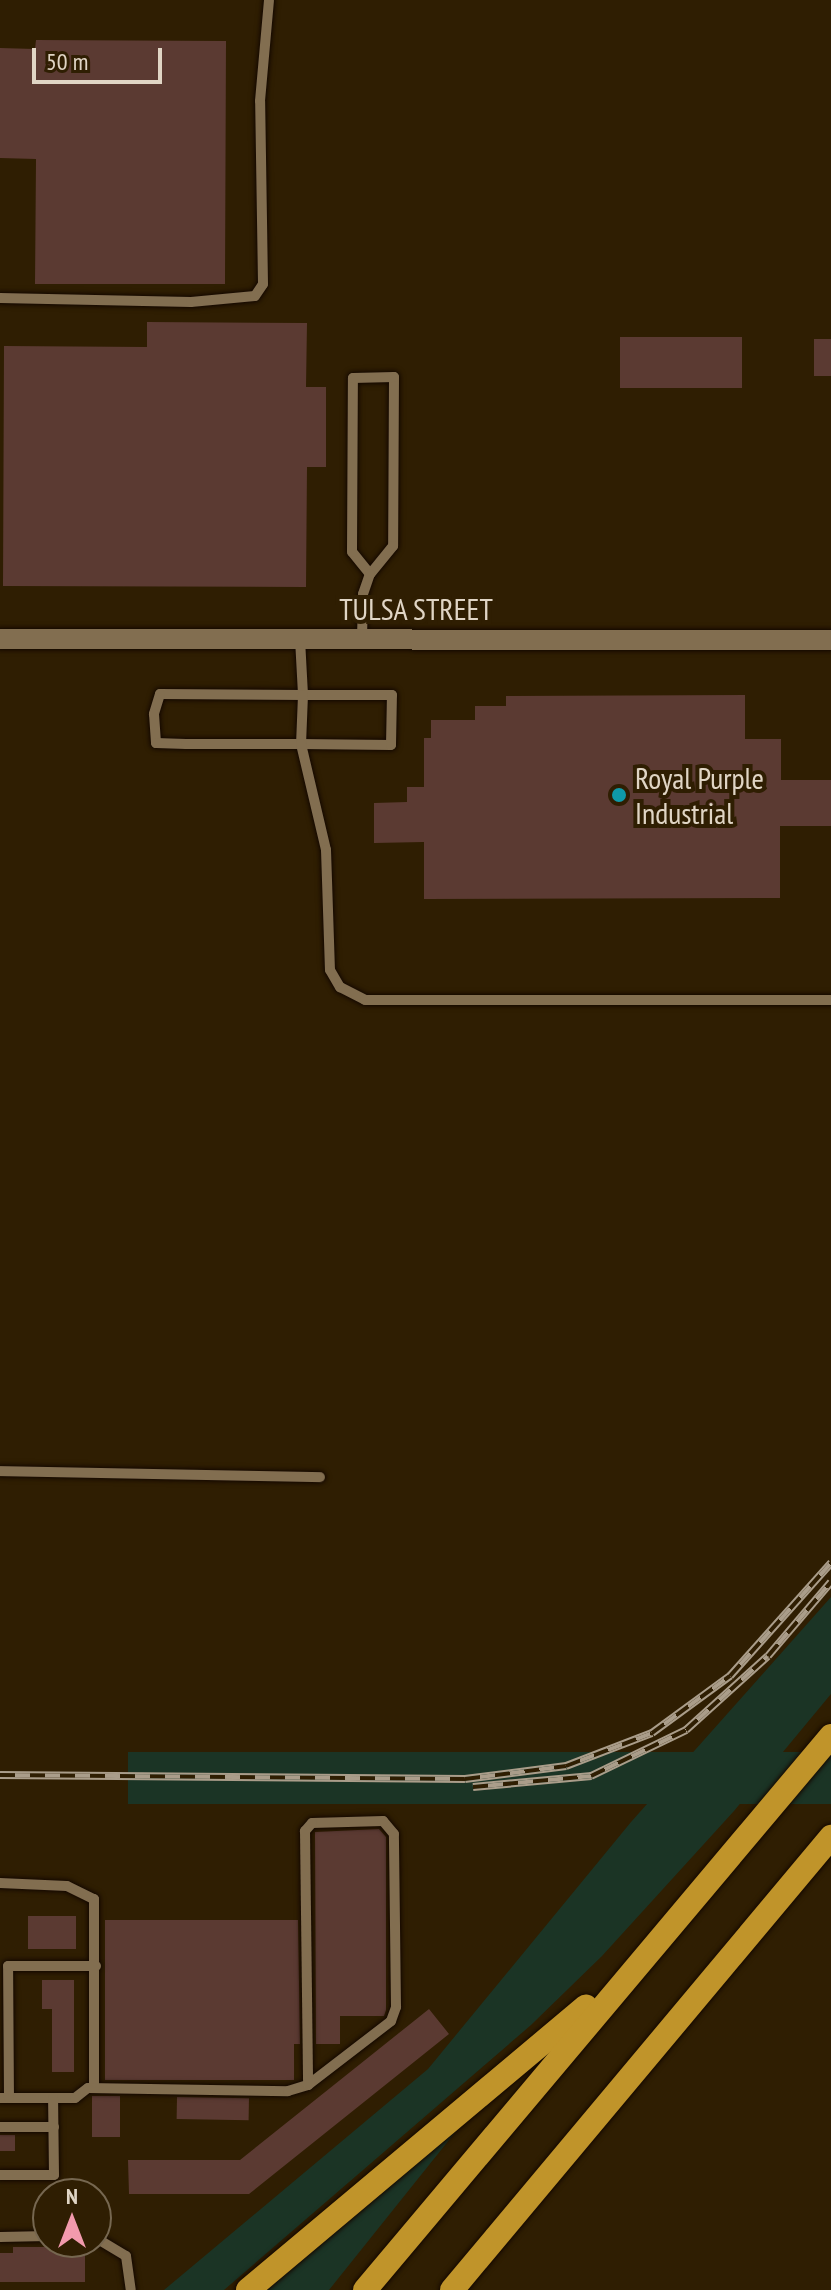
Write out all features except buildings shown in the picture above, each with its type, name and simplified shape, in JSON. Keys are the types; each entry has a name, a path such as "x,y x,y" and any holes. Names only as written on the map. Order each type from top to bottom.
{"highway":[{"path":"365,2290 478,2149 662,1938 831,1736"},
{"path":"452,2290 831,1837"},
{"path":"248,2290 497,2085 662,1938"},
{"path":"459,2290 477,2260"}],"street":[{"name":"TULSA STREET","path":"0,639 831,640"}],"lane":[{"path":"0,298 191,302 255,296 263,284 260,101 269,0"},
{"path":"362,639 363,594 370,574 393,546 394,377 353,378 352,552 370,574"},
{"path":"300,639 303,695 301,744 326,850 330,970 340,987 365,1000 831,1000"},
{"path":"160,694 303,695 392,695 391,745 156,743 154,714 160,694"},
{"path":"0,1471 320,1477"},
{"path":"96,1966 8,1966 4,2098 75,2098 94,2088 288,2091 308,2085 391,2021 396,2007 394,1834 383,1821 312,1823 305,1831 308,2085"},
{"path":"0,1883 67,1886 94,1899 94,2088"},
{"path":"0,2175 54,2175 53,2098"},
{"path":"0,2127 54,2127"},
{"path":"0,2237 32,2236"},
{"path":"112,2248 126,2256 131,2290"}],"green space":[{"path":"831,1597 831,1694 734,1811 602,1956 531,2025 224,2290 164,2290 428,2069 631,1822"},
{"path":"128,1752 831,1752 831,1804 128,1804"},
{"path":"465,2120 329,2290 266,2290"}],"railway":[{"path":"0,1775 465,1779 566,1766 652,1733 730,1676 831,1563"},
{"path":"473,1787 591,1776 686,1730 768,1656 831,1582"}],"place":[{"name":"Royal Purple Industrial","path":"619,795"}]}
